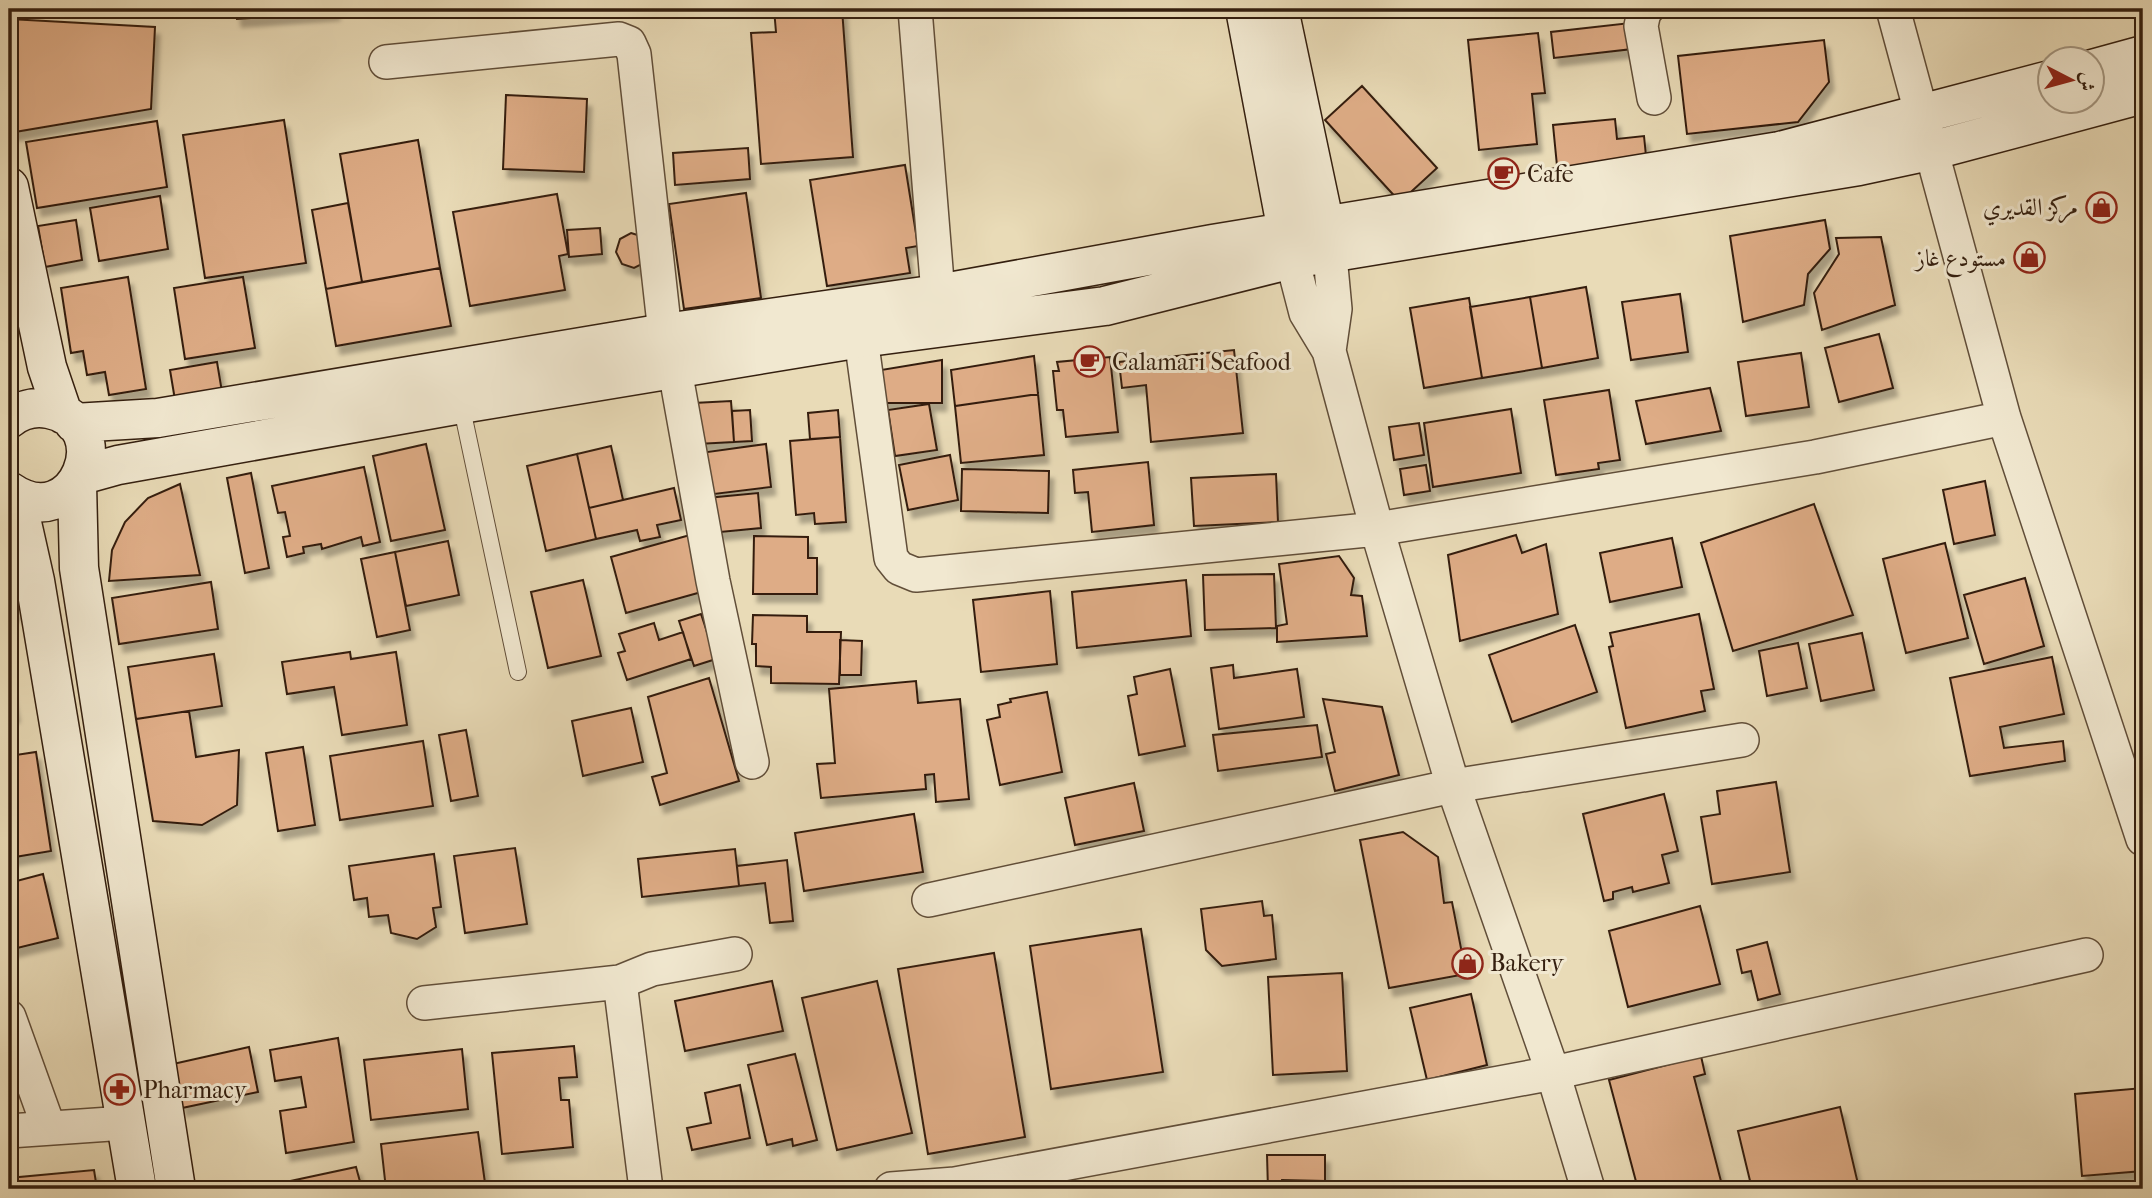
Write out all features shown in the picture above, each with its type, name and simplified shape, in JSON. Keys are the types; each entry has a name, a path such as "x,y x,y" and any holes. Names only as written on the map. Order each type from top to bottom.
{"street":[{"path":"915,9 938,294"},
{"path":"1245,9 1289,246 1306,313 1329,351 1377,529 1453,786 1553,1073 1588,1189"},
{"path":"1279,9 1328,241 1335,309 1329,351"},
{"path":"1647,9 1641,26 1654,98"},
{"path":"1893,9 2004,418 2143,839"},
{"path":"386,62 619,39 629,43 634,54 665,333"},
{"path":"2106,65 2143,55"},
{"path":"1927,133 2036,86"},
{"path":"9,419 37,407 69,418 158,418 665,333 1328,241 1780,151 1927,133 2143,94"},
{"path":"9,187 47,367 69,418 86,448 79,480 79,568 176,1189"},
{"path":"12,493 33,502 53,500 79,480 118,465 461,404 861,338 1105,306 1289,246"},
{"path":"861,338 891,558 898,568 916,575 1377,529 1802,460 2004,418"},
{"path":"675,370 713,581 752,762"},
{"path":"12,493 36,581 137,1189"},
{"path":"929,900 1453,786 1742,740"},
{"path":"424,1003 620,982 652,969 735,954"},
{"path":"891,1189 955,1184 1553,1073 2086,955"},
{"path":"620,982 646,1189"},
{"path":"9,1017 49,1128"},
{"path":"9,1131 125,1123"}],"lane":[{"path":"461,404 518,673"}],"building":[{"path":"236,9 335,9 335,12 237,19"},
{"path":"774,9 842,9 853,157 761,164 751,33 776,32"},
{"path":"9,19 155,27 151,109 9,133"},
{"path":"1630,23 1632,49 1554,58 1551,32"},
{"path":"1538,33 1545,93 1532,94 1537,144 1479,150 1468,40"},
{"path":"1824,40 1829,82 1798,122 1687,134 1678,56"},
{"path":"1362,86 1437,168 1400,202 1325,120"},
{"path":"506,95 587,99 584,172 503,169"},
{"path":"1615,119 1617,139 1644,136 1647,166 1558,176 1553,125"},
{"path":"284,120 306,263 205,278 183,135"},
{"path":"157,121 167,187 37,208 26,142"},
{"path":"418,140 440,268 362,282 340,154"},
{"path":"748,148 750,179 675,185 673,153"},
{"path":"905,165 918,246 906,248 910,273 827,286 810,180"},
{"path":"746,193 761,298 684,309 669,204"},
{"path":"557,194 568,254 559,256 565,290 470,306 453,212"},
{"path":"160,196 168,249 99,261 90,208"},
{"path":"348,203 362,282 326,289 312,210"},
{"path":"76,220 82,260 45,267 38,226"},
{"path":"1825,220 1830,249 1808,274 1804,305 1743,322 1730,236"},
{"path":"600,228 602,254 569,257 567,230"},
{"path":"631,233 644,237 646,262 634,268 622,264 616,252 620,239"},
{"path":"1881,237 1895,305 1822,330 1814,293 1839,254 1836,238"},
{"path":"440,268 451,326 336,346 326,289"},
{"path":"128,277 146,389 109,395 105,372 87,375 83,351 71,353 61,288"},
{"path":"243,277 255,348 185,359 174,288"},
{"path":"1586,287 1598,358 1542,368 1530,297"},
{"path":"1680,294 1688,352 1631,360 1622,302"},
{"path":"1530,297 1542,368 1482,378 1470,307"},
{"path":"1469,298 1482,378 1424,388 1410,308"},
{"path":"1879,334 1893,388 1839,402 1825,348"},
{"path":"1234,350 1243,433 1151,442 1146,385 1122,388 1119,362"},
{"path":"1801,353 1809,407 1746,416 1738,362"},
{"path":"1034,356 1038,394 955,406 951,370"},
{"path":"1110,357 1118,432 1066,437 1063,410 1057,410 1053,371 1059,371 1057,362"},
{"path":"942,360 942,403 874,403 875,371"},
{"path":"217,362 222,392 175,400 170,370"},
{"path":"1710,388 1721,431 1646,444 1636,401"},
{"path":"1609,390 1620,460 1598,463 1599,469 1556,475 1544,400"},
{"path":"1038,394 1044,455 961,463 955,406"},
{"path":"731,401 734,442 697,444 694,403"},
{"path":"929,404 937,450 895,456 888,410"},
{"path":"1511,409 1521,473 1433,487 1424,423"},
{"path":"750,410 752,441 734,442 732,411"},
{"path":"838,410 840,437 810,439 808,413"},
{"path":"1419,423 1424,455 1394,460 1389,427"},
{"path":"840,437 846,522 815,524 814,513 796,515 790,441"},
{"path":"426,444 445,530 391,541 373,456"},
{"path":"766,444 771,487 706,495 700,453"},
{"path":"611,446 623,500 589,508 577,454"},
{"path":"577,454 596,539 546,551 527,466"},
{"path":"950,455 958,500 908,510 899,465"},
{"path":"1148,462 1154,525 1092,532 1088,492 1075,493 1073,470"},
{"path":"1426,465 1430,491 1404,495 1400,469"},
{"path":"364,467 380,542 363,546 361,537 322,549 321,544 303,547 304,553 287,557 283,537 290,536 285,512 278,513 272,486"},
{"path":"962,469 1049,471 1048,513 961,511"},
{"path":"251,473 269,568 245,573 227,478"},
{"path":"1276,474 1278,522 1194,526 1191,478"},
{"path":"1985,481 1995,535 1954,544 1943,490"},
{"path":"180,484 200,575 109,581 112,550 125,522 148,498"},
{"path":"674,488 681,520 657,525 660,537 640,541 637,530 596,539 589,508"},
{"path":"758,493 761,528 710,533 707,498"},
{"path":"1814,504 1853,615 1733,651 1701,543"},
{"path":"690,535 705,591 626,613 611,557"},
{"path":"1516,535 1522,553 1546,544 1558,614 1460,641 1448,555"},
{"path":"754,536 808,537 808,558 817,558 817,594 753,594"},
{"path":"1672,538 1682,587 1610,602 1600,553"},
{"path":"448,541 459,595 406,606 395,552"},
{"path":"1945,543 1968,638 1906,653 1883,559"},
{"path":"395,552 410,630 377,637 361,559"},
{"path":"1339,556 1354,578 1351,595 1362,596 1367,636 1277,642 1277,626 1287,624 1279,564"},
{"path":"1274,574 1276,628 1205,630 1203,575"},
{"path":"2025,578 2044,646 1984,664 1964,595"},
{"path":"583,580 601,656 548,668 531,592"},
{"path":"1186,580 1191,636 1077,648 1072,592"},
{"path":"211,582 218,629 119,644 112,598"},
{"path":"1050,591 1057,664 981,672 973,600"},
{"path":"9,592 15,613 9,614"},
{"path":"701,614 716,659 694,666 679,621"},
{"path":"1699,614 1714,689 1701,691 1705,711 1626,728 1609,647 1613,646 1610,633"},
{"path":"753,615 807,616 807,632 841,632 839,684 771,683 771,667 756,666 756,644 752,644"},
{"path":"654,623 659,640 683,632 691,659 627,680 618,653 625,651 619,634"},
{"path":"1575,625 1597,692 1512,722 1489,655"},
{"path":"1862,633 1874,690 1821,701 1809,644"},
{"path":"840,640 862,641 861,675 840,675"},
{"path":"1798,643 1807,688 1767,696 1759,651"},
{"path":"350,652 351,659 396,652 407,725 342,735 334,687 287,694 282,662"},
{"path":"214,654 222,706 136,719 128,667"},
{"path":"2052,657 2064,714 2000,727 2004,748 2063,741 2065,761 1970,776 1950,678"},
{"path":"1233,665 1234,678 1297,669 1304,717 1219,729 1211,668"},
{"path":"1170,669 1185,746 1139,755 1128,696 1137,694 1134,677"},
{"path":"709,678 739,781 660,805 652,777 667,773 648,697"},
{"path":"916,681 918,703 960,699 969,799 936,802 934,774 925,775 926,789 821,798 817,764 835,763 829,689"},
{"path":"9,684 15,714 9,716"},
{"path":"1047,692 1062,772 1000,785 987,720 1000,717 998,705 1011,702 1010,699"},
{"path":"1323,699 1382,707 1399,775 1335,791 1326,754 1335,752"},
{"path":"631,708 643,762 583,776 572,721"},
{"path":"189,711 196,757 239,750 237,805 202,825 153,821 136,719"},
{"path":"1317,725 1322,757 1218,771 1213,735"},
{"path":"466,730 478,796 451,801 439,735"},
{"path":"423,741 433,806 340,820 330,756"},
{"path":"303,747 315,825 278,831 266,753"},
{"path":"36,752 51,851 9,858 9,756"},
{"path":"1776,782 1790,872 1712,884 1701,817 1720,814 1717,791"},
{"path":"1134,783 1144,831 1075,845 1065,798"},
{"path":"1664,794 1678,851 1662,855 1669,883 1633,892 1632,887 1613,892 1613,899 1604,901 1583,814"},
{"path":"914,814 923,872 804,891 795,833"},
{"path":"1403,832 1438,857 1444,903 1452,902 1466,974 1389,988 1360,840"},
{"path":"515,848 527,924 465,933 454,856"},
{"path":"735,849 739,886 642,897 638,859"},
{"path":"434,854 441,907 433,908 436,927 417,939 391,933 388,915 369,917 367,898 354,900 349,866"},
{"path":"787,860 793,921 770,923 765,883 739,886 737,866"},
{"path":"43,874 58,938 9,950 9,883"},
{"path":"1262,901 1264,916 1272,915 1276,959 1222,966 1206,950 1201,909"},
{"path":"1700,906 1720,984 1628,1007 1609,931"},
{"path":"1141,929 1163,1072 1051,1089 1030,946"},
{"path":"1767,942 1780,994 1758,1000 1751,971 1742,973 1737,950"},
{"path":"994,953 1025,1137 928,1154 898,969"},
{"path":"1342,973 1347,1071 1273,1075 1268,977"},
{"path":"772,981 783,1031 685,1051 675,1001"},
{"path":"877,981 912,1133 837,1150 802,998"},
{"path":"1471,994 1487,1065 1427,1080 1410,1008"},
{"path":"338,1038 354,1142 286,1153 280,1111 306,1107 301,1077 275,1081 270,1050"},
{"path":"574,1046 577,1077 559,1078 561,1100 569,1100 573,1147 502,1154 492,1053"},
{"path":"249,1047 258,1092 182,1108 173,1064"},
{"path":"462,1049 468,1109 371,1120 364,1060"},
{"path":"795,1054 817,1140 793,1146 792,1139 767,1145 748,1065"},
{"path":"1701,1056 1705,1074 1694,1077 1723,1189 1638,1189 1609,1080"},
{"path":"740,1085 750,1138 692,1150 687,1128 711,1123 705,1093"},
{"path":"2143,1088 2143,1171 2082,1176 2075,1094"},
{"path":"1840,1107 1858,1184 1837,1189 1752,1189 1738,1131"},
{"path":"478,1132 485,1183 436,1189 386,1189 381,1144"},
{"path":"1267,1155 1325,1155 1325,1181 1282,1180 1281,1189 1268,1189"},
{"path":"356,1167 362,1189 253,1189"},
{"path":"94,1170 97,1189 9,1189 9,1178"},
{"path":"1282,1180 1325,1181 1325,1189 1281,1189"},
{"path":"1103,1186 1175,1189 1102,1189"}],"place":[{"name":"Cafe","path":"1504,174"},
{"name":"مركز القديري","path":"2101,207"},
{"name":"مستودع غاز","path":"2029,258"},
{"name":"Calamari Seafood","path":"1089,362"},
{"name":"Bakery","path":"1467,963"},
{"name":"Pharmacy","path":"120,1090"}]}
